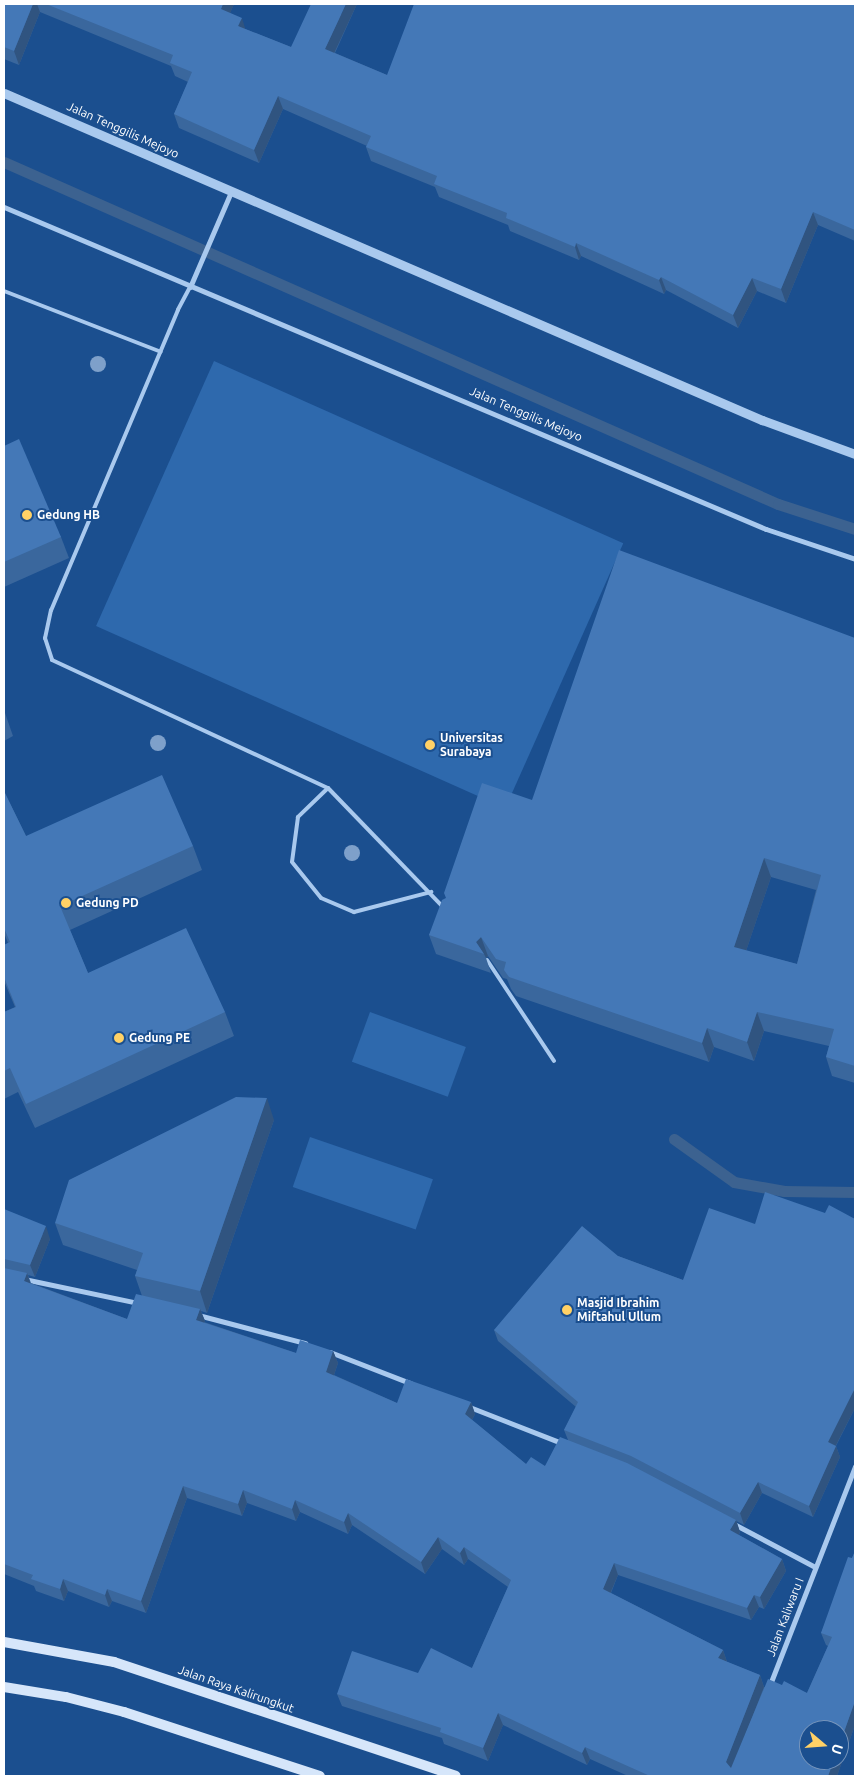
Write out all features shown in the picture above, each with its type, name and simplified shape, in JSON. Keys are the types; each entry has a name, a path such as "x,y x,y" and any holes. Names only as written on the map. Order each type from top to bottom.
{"main road":[{"name":"Jalan Raya Kalirungkut","path":"4,1642 114,1662 456,1776"},
{"path":"4,1687 66,1696 124,1712 320,1776"}],"street":[{"name":"Jalan Tenggilis Mejoyo","path":"4,93 762,420 855,454"},
{"path":"190,287 231,192"},
{"name":"Jalan Tenggilis Mejoyo","path":"4,207 766,529 855,558"},
{"path":"12,1277 150,1305"},
{"path":"188,1312 310,1345"},
{"path":"318,1348 420,1387"},
{"path":"457,1402 568,1445"},
{"name":"Jalan Kaliwaru I","path":"766,1693 855,1466"},
{"path":"729,1522 815,1568"}],"lane":[{"path":"190,287 51,610 45,638 52,660 328,788 431,892 445,910"},
{"path":"4,291 161,352"},
{"path":"328,788 298,818 292,862 321,898 354,912 431,892"},
{"path":"487,960 554,1061"}],"shaded area":[{"path":"214,361 623,543 505,808 96,626"},
{"path":"370,1012 466,1047 448,1097 352,1062"},
{"path":"310,1137 433,1179 416,1229 293,1187"}],"building":[{"path":"4,4 33,4 14,51 4,47"},
{"path":"46,4 223,4 221,9 242,18 238,26 291,47 311,4 346,4 325,49 387,75 414,4 855,4 855,230 813,212 781,289 752,278 733,315 661,277 659,280 576,243 575,247 506,218 507,213 434,184 437,176 366,147 371,136 278,96 254,150 174,114 192,72 170,63 173,55"},
{"name":"Gedung HB","path":"19,439 61,537 4,562 4,446"},
{"path":"619,550 855,638 855,1066 826,1057 834,1029 757,1012 747,1042 707,1028 702,1043 509,977 504,970 506,962 496,959 481,937 476,942 484,954 429,935 442,900 446,898 444,893 482,783 532,800","holes":["764,858 821,875 797,964 734,947"]},
{"path":"162,775 193,846 60,906 88,973 186,928 225,1012 26,1104 10,1068 4,1071 4,1012 16,1007 4,977 4,945 10,942 4,928 4,791 26,836"},
{"path":"236,1097 267,1098 200,1291 135,1276 143,1253 55,1223 69,1180"},
{"path":"765,1192 825,1213 829,1205 855,1219 855,1388 828,1442 836,1446 809,1506 758,1482 740,1513 631,1456 564,1430 578,1402 494,1330 582,1226 618,1256 683,1280 709,1208 755,1224"},
{"path":"4,1209 46,1226 30,1265 4,1259"},
{"path":"4,1268 27,1273 24,1281 127,1319 136,1294 200,1309 196,1320 296,1353 300,1340 333,1351 326,1372 397,1403 406,1379 471,1402 465,1414 526,1464 531,1457 545,1466 560,1437 627,1463 736,1520 730,1530 782,1559 760,1597 754,1595 747,1608 614,1563 603,1589 723,1650 718,1658 760,1675 726,1762 731,1768 768,1679 782,1685 784,1681 807,1693 832,1637 821,1633 848,1557 852,1558 855,1551 855,1701 848,1720 799,1720 799,1770 830,1770 828,1776 650,1776 585,1747 582,1753 498,1713 483,1748 440,1732 441,1728 337,1694 352,1651 418,1673 431,1648 472,1668 511,1580 464,1547 460,1553 438,1537 421,1562 348,1513 344,1522 295,1500 292,1509 243,1490 238,1504 183,1486 141,1601 107,1589 105,1595 63,1579 60,1589 31,1579 33,1575 4,1564"}],"waterway":[{"path":"4,162 778,504 855,529"},
{"path":"674,1139 734,1182 784,1191 855,1192"}],"place":[{"name":"Gedung HB","path":"27,515"},
{"name":"Universitas Surabaya","path":"430,745"},
{"name":"Gedung PD","path":"66,903"},
{"name":"Gedung PE","path":"119,1038"},
{"name":"Masjid Ibrahim Miftahul Ullum","path":"567,1310"}]}
